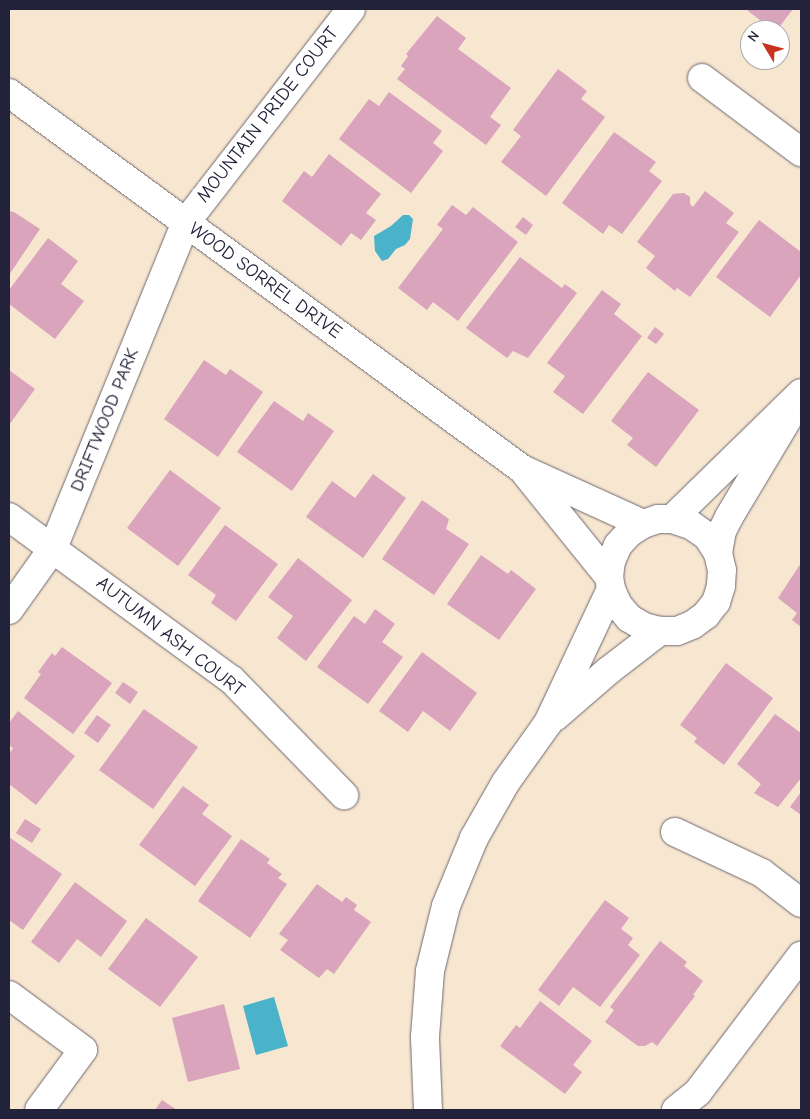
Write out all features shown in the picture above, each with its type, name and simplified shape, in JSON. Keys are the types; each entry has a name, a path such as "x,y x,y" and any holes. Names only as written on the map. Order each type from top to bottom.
{"street":[{"name":"MOUNTAIN PRIDE COURT","path":"186,222 351,9"},
{"path":"702,78 801,152"},
{"name":"WOOD SORREL DRIVE","path":"9,93 522,469 643,524"},
{"name":"DRIFTWOOD PARK","path":"9,610 53,548 186,222"},
{"path":"672,519 801,393"},
{"path":"718,553 722,531 729,517 801,398"},
{"name":"WOOD SORREL DRIVE","path":"522,469 610,583"},
{"name":"AUTUMN ASH COURT","path":"9,517 232,680 344,795"},
{"path":"428,1110 426,1037 430,971 446,906 474,838 506,782 548,722 610,583 611,561 618,545 629,533 643,524 658,519 672,519 691,525 707,536 718,553 722,570 721,586 711,608 692,625 677,631 660,631 644,628 629,618 618,605 610,583"},
{"path":"548,722 608,671 660,631"},
{"path":"676,832 762,873 801,903"},
{"path":"676,1110 698,1092 801,956"},
{"path":"9,995 83,1050 39,1110"}],"water":[{"path":"403,215 409,215 413,219 410,239 405,245 396,249 388,259 382,261 375,251 374,236 391,226"},
{"path":"274,997 288,1046 256,1055 243,1006"}],"building":[{"path":"749,9 793,9 785,20 760,20 748,11"},
{"path":"437,16 466,38 458,49 511,88 490,117 501,125 486,145 397,79 405,69 401,66 408,56 406,54"},
{"path":"558,69 587,91 581,99 605,117 546,196 501,162 521,136 513,130"},
{"path":"389,92 442,131 433,143 443,151 411,193 339,139 369,99 379,106"},
{"path":"614,132 656,162 649,171 662,181 622,234 609,225 603,234 562,203"},
{"path":"329,154 381,194 366,213 376,220 361,240 351,233 341,246 282,201 304,171 312,177"},
{"path":"705,191 734,213 726,223 739,232 690,297 677,288 675,291 646,268 655,256 637,242 673,194 684,193 690,197 690,204 693,207"},
{"path":"452,205 466,215 473,207 518,242 458,321 433,302 427,310 398,288 443,229 437,225"},
{"path":"9,211 14,212 40,229 9,275"},
{"path":"523,217 533,225 526,235 515,227"},
{"path":"759,220 801,252 801,275 770,317 716,277"},
{"path":"48,238 78,261 61,284 84,301 55,339 9,304 9,290"},
{"path":"520,257 562,288 565,284 577,293 528,358 513,351 507,358 466,328"},
{"path":"602,290 621,304 614,314 642,336 583,414 553,392 565,376 547,363"},
{"path":"655,327 664,334 656,344 647,338"},
{"path":"204,360 226,375 230,369 263,392 218,457 164,419"},
{"path":"9,370 35,389 9,425"},
{"path":"648,372 699,410 656,467 627,445 633,438 611,421"},
{"path":"274,401 303,421 308,413 334,431 292,491 237,452"},
{"path":"170,470 221,508 178,566 127,528"},
{"path":"373,474 406,498 363,558 306,517 332,481 355,498"},
{"path":"422,500 449,519 446,529 469,544 434,595 382,559"},
{"path":"225,525 278,564 236,621 211,603 216,595 188,575"},
{"path":"481,555 508,574 511,570 536,589 499,640 447,604"},
{"path":"298,558 352,600 306,661 277,638 293,616 268,597"},
{"path":"801,563 801,627 792,620 797,613 778,598"},
{"path":"375,609 395,624 382,642 403,657 368,704 317,667 354,616 365,624"},
{"path":"62,647 112,683 73,734 24,698 41,674 38,672 52,653 55,656"},
{"path":"422,652 477,693 450,731 423,711 408,732 379,711"},
{"path":"726,663 773,698 724,765 694,742 697,738 680,725"},
{"path":"123,682 138,692 130,704 115,693"},
{"path":"144,709 198,747 153,809 99,770"},
{"path":"18,711 75,756 36,805 9,784 9,754 13,748 9,745 9,723"},
{"path":"775,714 801,733 801,778 778,807 754,793 761,784 737,764"},
{"path":"97,715 111,725 98,743 84,733"},
{"path":"183,786 209,805 202,814 232,836 195,886 139,845"},
{"path":"801,792 801,815 790,807"},
{"path":"25,819 41,829 32,843 16,833"},
{"path":"9,837 62,874 23,930 9,920"},
{"path":"241,839 270,859 267,863 282,874 278,878 287,884 250,938 198,901"},
{"path":"75,882 127,921 101,957 77,939 59,963 31,942"},
{"path":"317,884 342,902 346,897 357,905 354,910 371,922 334,974 327,969 319,978 280,950 288,940 279,934"},
{"path":"605,900 629,918 621,929 633,938 628,945 640,955 600,1007 573,987 559,1006 538,990"},
{"path":"146,918 198,957 160,1007 108,969"},
{"path":"660,941 687,962 684,966 703,981 693,995 695,996 657,1046 652,1042 645,1046 638,1046 605,1022 614,1010 610,1007"},
{"path":"540,1001 592,1041 573,1065 582,1072 565,1094 500,1046 516,1025 520,1028"},
{"path":"224,1004 240,1069 188,1082 172,1018"},
{"path":"162,1100 177,1110 155,1110"}]}
